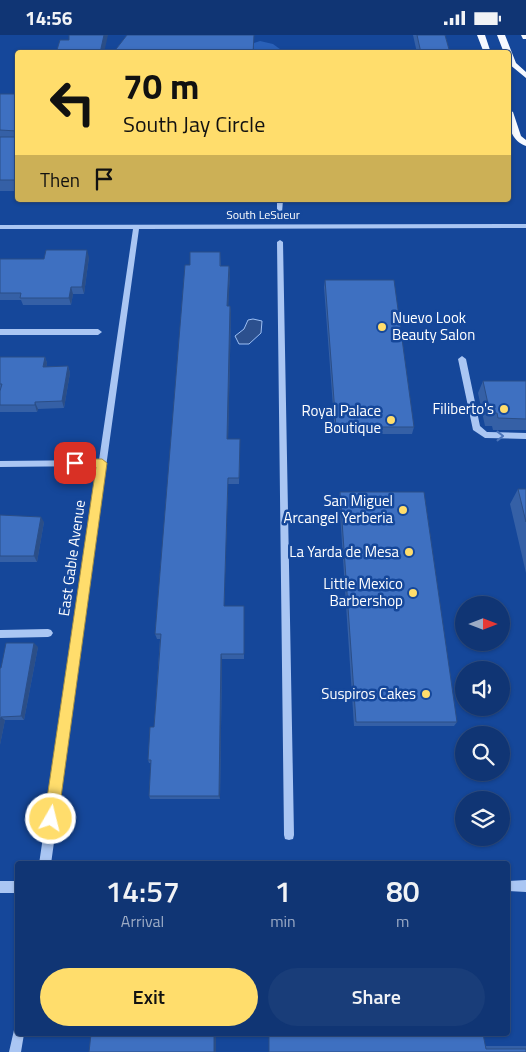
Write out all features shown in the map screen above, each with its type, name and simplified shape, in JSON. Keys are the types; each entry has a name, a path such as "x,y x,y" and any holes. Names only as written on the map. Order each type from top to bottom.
{"main road":[{"path":"482,35 487,50"},
{"path":"501,35 508,50"},
{"path":"511,58 513,64 526,77"},
{"path":"511,119 517,137 526,144"}],"street":[{"path":"280,202 280,211"},
{"name":"South LeSueur","path":"0,227 526,226"},
{"name":"East Gable Avenue","path":"45,861 136,227"},
{"path":"280,242 289,835"},
{"path":"0,332 98,332"},
{"path":"462,359 476,428 485,435 526,436"},
{"path":"0,464 102,463"},
{"path":"0,634 48,633"},
{"path":"510,887 526,886"},
{"path":"0,887 15,887"},
{"path":"15,1052 18,1036"}],"shaded area":[{"path":"260,41 273,44 281,50 254,50 254,43"},
{"path":"248,320 262,321 261,333 249,344 239,344 235,336 244,329"}],"building":[{"path":"69,35 104,35 101,50 57,50 60,40 69,40"},
{"path":"127,35 254,35 253,50 115,50"},
{"path":"417,35 445,35 449,50 420,50"},
{"path":"0,94 15,94 15,131 0,130"},
{"path":"0,137 15,137 15,180 0,180"},
{"path":"46,250 87,250 82,287 71,287 69,298 20,298 21,293 0,293 0,259 44,259"},
{"path":"190,252 220,252 220,266 229,266 227,306 230,306 227,439 240,439 239,478 228,478 224,606 244,606 244,654 221,654 219,796 149,796 151,760 148,760 150,727 154,727 161,634 155,634 185,265 190,265"},
{"path":"325,280 394,280 414,427 336,427"},
{"path":"0,357 45,357 43,367 68,366 62,401 35,402 35,405 0,405 2,384 0,384"},
{"path":"483,381 526,381 526,419 498,418 497,413 490,413"},
{"path":"518,489 526,489 526,522"},
{"path":"340,492 424,492 457,722 356,722"},
{"path":"0,515 41,517 34,556 0,556"},
{"path":"6,643 34,643 21,716 1,717 0,722 0,668"},
{"path":"91,1036 214,1036 214,1052 89,1052"},
{"path":"269,1036 483,1036 486,1049 526,1049 526,1052 269,1052"}],"place":[{"name":"Nuevo Look Beauty Salon","path":"382,327"},
{"name":"Filiberto's","path":"504,409"},
{"name":"Royal Palace Boutique","path":"391,420"},
{"name":"San Miguel Arcangel Yerberia","path":"403,510"},
{"name":"La Yarda de Mesa","path":"409,552"},
{"name":"Little Mexico Barbershop","path":"413,593"},
{"name":"Suspiros Cakes","path":"426,694"}],"route":[{"path":"51,819 102,463 75,463"}]}
